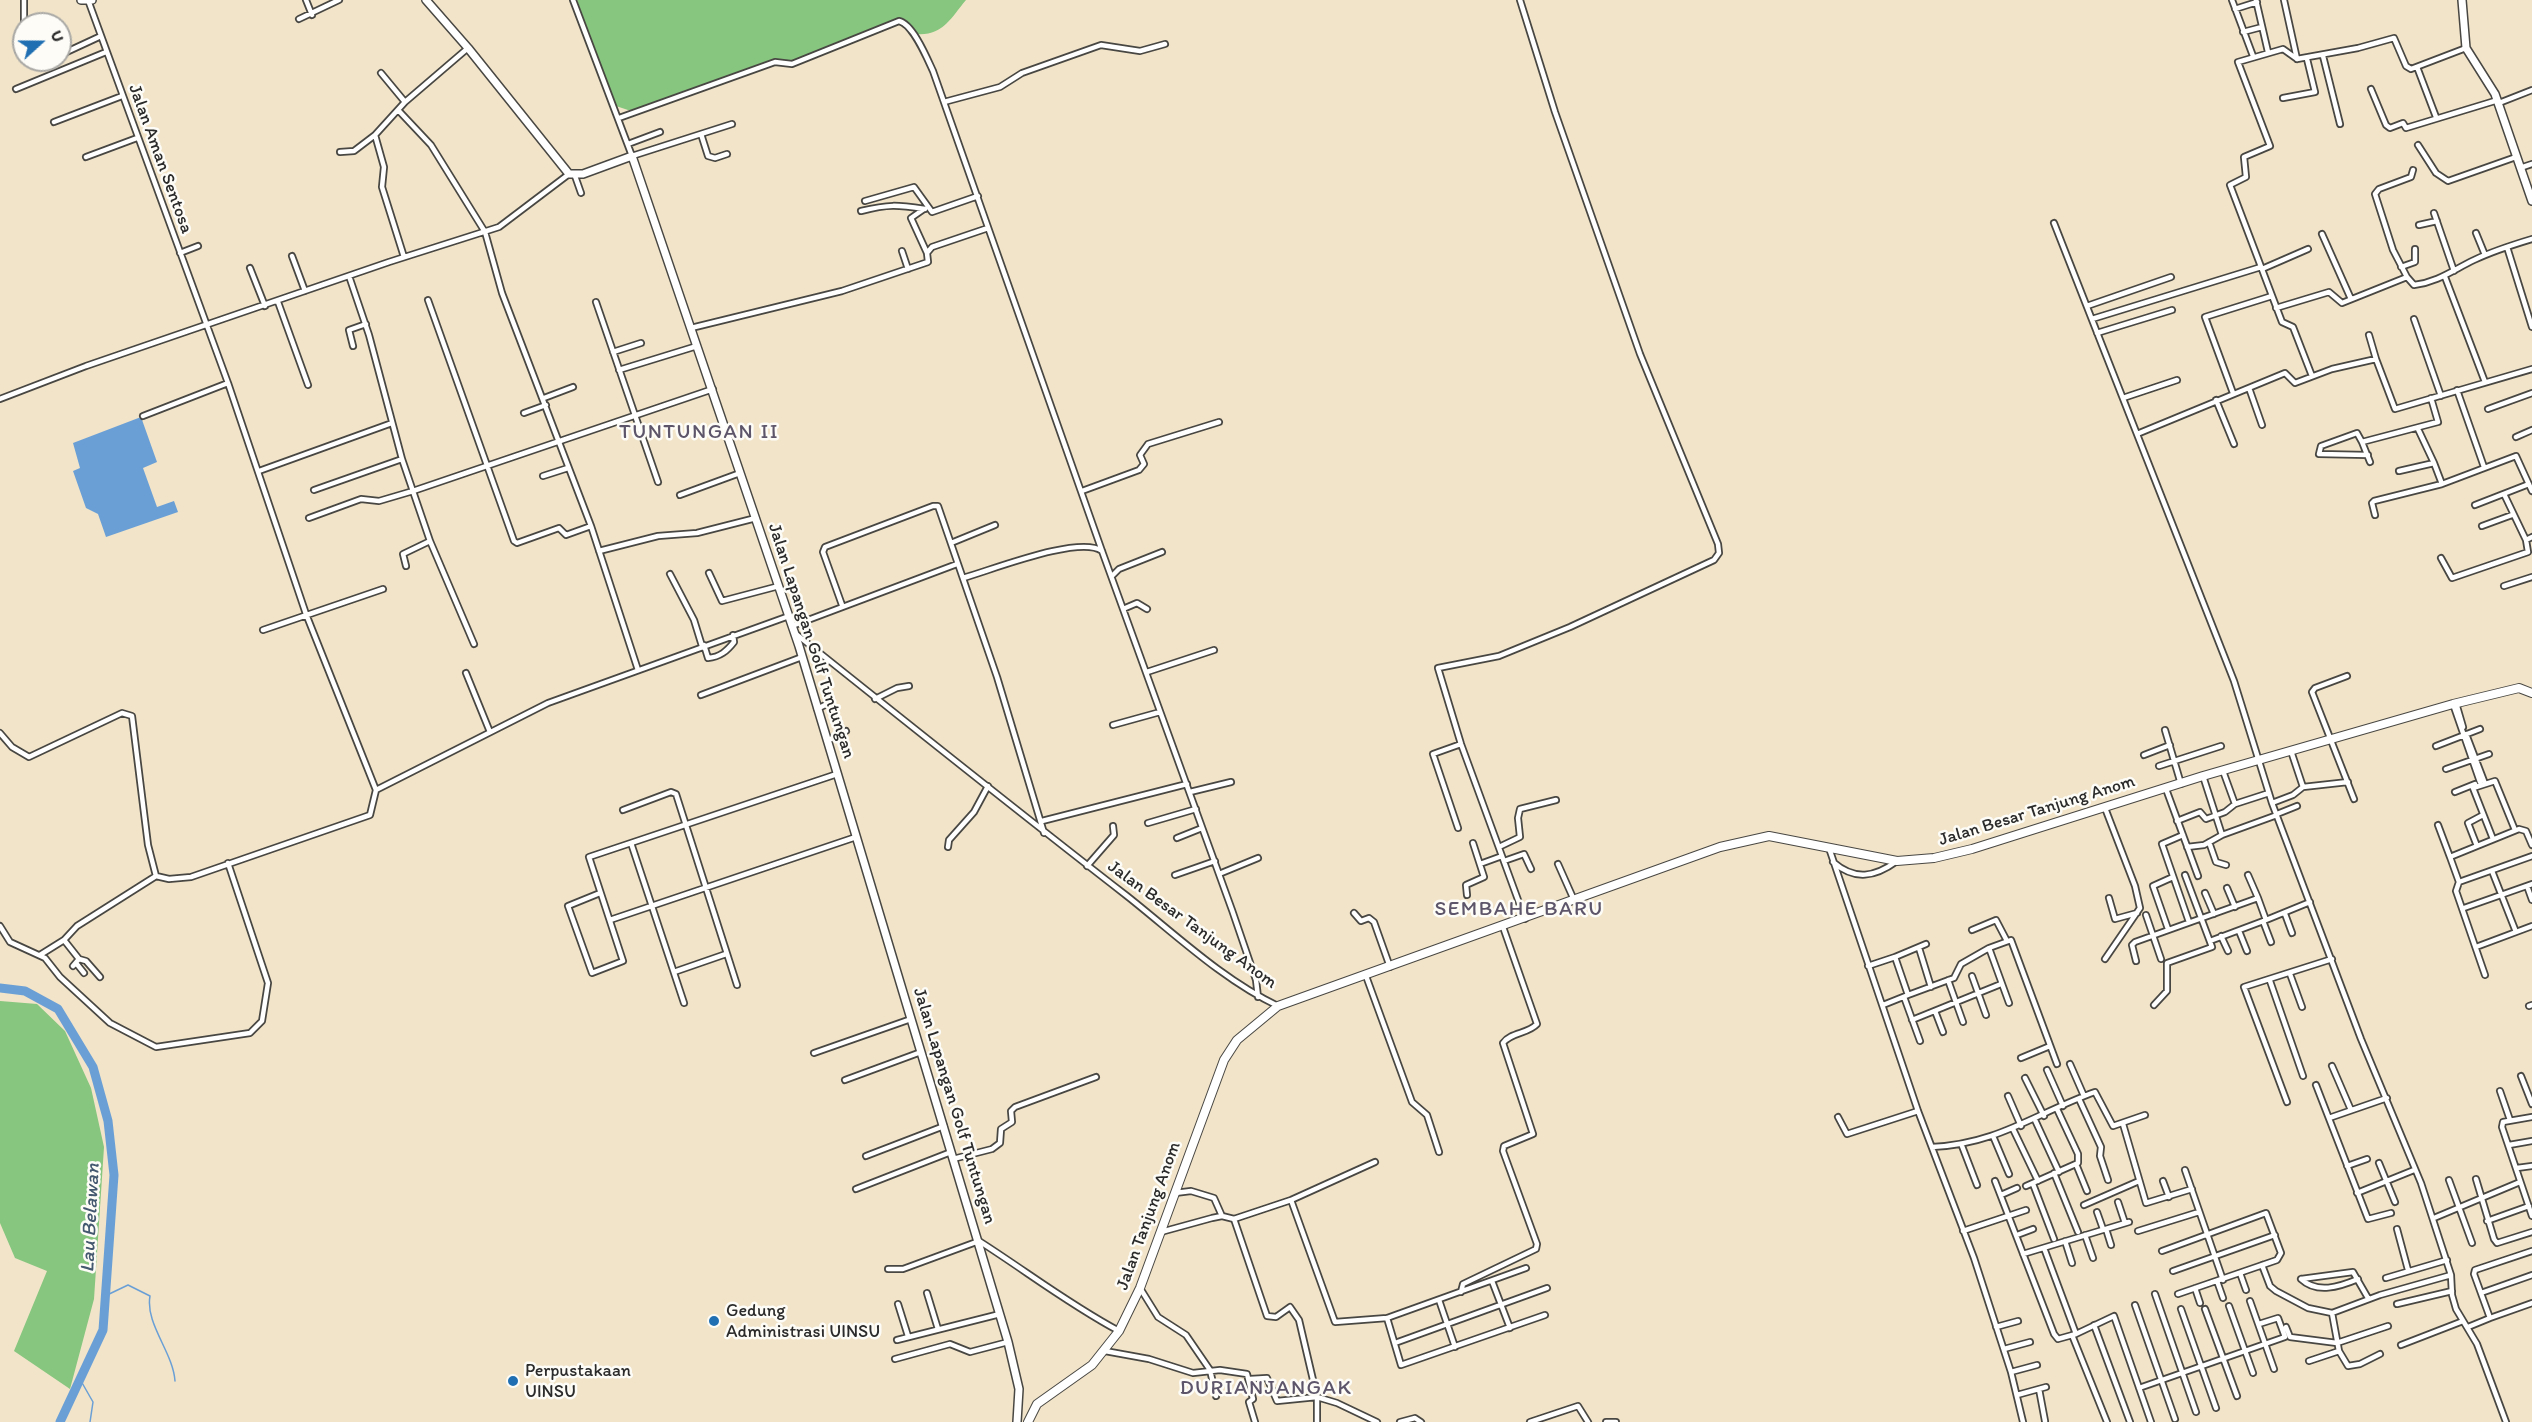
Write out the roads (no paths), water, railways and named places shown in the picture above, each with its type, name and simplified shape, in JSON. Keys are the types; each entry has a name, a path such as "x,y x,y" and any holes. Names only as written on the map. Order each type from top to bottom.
{"main road":[{"name":"Jalan Besar Tanjung Anom","path":"1278,1006 1503,927 1720,847 1758,836 1779,837 1898,861 1934,858 1972,849 2017,832 2105,808 2203,776 2454,704 2519,688 2532,693"},
{"name":"Jalan Tanjung Anom","path":"1028,1422 1044,1398 1082,1373 1106,1351 1119,1331 1140,1288 1224,1060 1237,1040 1278,1006"}],"street":[{"name":"Jalan Aman Sentosa","path":"87,0 228,383 306,614 376,790"},
{"path":"306,0 312,15"},
{"path":"300,20 339,0"},
{"path":"426,0 572,175 581,193"},
{"path":"573,0 632,156"},
{"path":"1520,0 1555,112 1640,354 1718,544 1719,552 1714,560 1570,627 1499,656 1438,668 1461,744 1525,919"},
{"path":"2232,0 2253,56"},
{"path":"2283,0 2298,59"},
{"path":"2462,0 2466,48 2498,102 2532,201"},
{"path":"2235,9 2256,1 2268,52"},
{"path":"619,118 775,62 792,64 899,21 906,24 924,51 944,102 1102,551 1215,861 1256,980 1258,997"},
{"path":"2243,32 2262,27"},
{"path":"72,50 101,36"},
{"path":"2312,376 2293,327 2282,322 2230,185 2246,177 2244,157 2270,146 2238,64 2239,60 2283,49 2298,59 2307,59 2394,38 2406,66 2411,69 2466,48"},
{"path":"944,102 1000,87 1022,73 1101,45 1140,51 1165,44"},
{"path":"340,152 354,151 375,135 405,102 468,48"},
{"path":"16,88 106,52"},
{"path":"2323,56 2340,124"},
{"path":"2283,98 2315,92 2307,59"},
{"path":"2417,67 2436,117"},
{"path":"381,73 405,102"},
{"path":"2371,89 2388,127 2403,123 2406,128 2436,117 2445,117 2532,90"},
{"path":"54,122 122,96"},
{"path":"399,111 431,145 485,232 502,293 591,526 638,670"},
{"path":"0,399 86,366 404,257 485,232 502,225 572,175 732,124"},
{"path":"628,144 660,132"},
{"path":"701,134 708,156 715,158 727,154"},
{"path":"375,135 384,167 382,187 404,257"},
{"path":"86,157 137,138"},
{"path":"2418,145 2436,173 2448,181 2516,157"},
{"name":"Jalan Lapangan Golf Tuntungan","path":"632,156 713,389 802,657 1008,1342 1019,1389 1017,1422"},
{"path":"2520,168 2532,164"},
{"path":"2414,170 2411,177 2379,189 2374,194 2392,250 2414,285 2445,277 2485,255 2532,238"},
{"path":"865,201 914,187 926,208"},
{"path":"861,211 906,204 926,208 932,212 978,196"},
{"path":"691,328 842,291 928,262 927,253 911,218 926,208"},
{"path":"2434,213 2454,271"},
{"path":"2419,225 2437,221"},
{"path":"2054,223 2234,681 2272,803 2361,1039 2434,1218 2451,1275 2452,1291 2463,1321 2481,1352 2506,1422"},
{"path":"927,253 932,247 988,228"},
{"path":"2476,233 2485,255"},
{"path":"2322,234 2351,299"},
{"path":"180,253 198,246"},
{"path":"2507,247 2532,327"},
{"path":"2092,319 2262,268 2308,249"},
{"path":"2401,267 2415,262 2415,249"},
{"path":"902,251 908,269"},
{"path":"291,256 305,291"},
{"path":"250,268 265,306"},
{"path":"349,276 366,324 402,459 430,541 474,644"},
{"path":"2086,306 2171,277"},
{"path":"2276,308 2329,292 2334,294 2339,303 2407,277"},
{"path":"2445,277 2485,382"},
{"path":"2233,393 2205,317 2272,296"},
{"path":"428,300 515,542 559,528 564,536 591,526"},
{"path":"278,302 308,385"},
{"path":"596,302 658,482"},
{"path":"2122,310 2125,324"},
{"path":"2097,333 2172,310"},
{"path":"2414,319 2441,396"},
{"path":"353,346 349,330 366,324"},
{"path":"2369,335 2395,409 2532,369"},
{"path":"613,352 641,343"},
{"path":"620,370 698,346"},
{"path":"2137,434 2285,373 2293,383 2376,358"},
{"path":"2123,398 2177,381"},
{"path":"143,416 228,383"},
{"path":"544,399 573,387"},
{"path":"2248,388 2262,425"},
{"path":"309,518 361,499 379,501 413,491 713,389"},
{"path":"2457,390 2484,467"},
{"path":"2488,409 2532,393"},
{"path":"2362,442 2418,429 2439,421 2431,398"},
{"path":"2216,400 2234,444"},
{"path":"524,413 546,405"},
{"path":"1082,491 1139,470 1144,464 1140,455 1148,444 1219,422"},
{"path":"259,471 392,423"},
{"path":"2418,429 2442,484"},
{"path":"2516,437 2532,430"},
{"path":"2368,455 2319,454 2321,446 2357,433 2368,455 2370,462"},
{"path":"2375,515 2372,503 2374,501 2442,484 2516,456 2532,491"},
{"path":"314,490 402,459"},
{"path":"2399,471 2434,463"},
{"path":"543,476 568,468"},
{"path":"680,495 740,473"},
{"path":"2475,505 2529,484"},
{"path":"2441,558 2453,578 2528,552 2526,540 2512,515 2504,494"},
{"path":"842,605 823,552 825,547 936,505 963,578 1044,833"},
{"path":"2482,526 2512,515"},
{"path":"599,552 658,536 697,533 756,518"},
{"path":"951,543 995,525"},
{"path":"2526,540 2532,537"},
{"path":"406,566 403,554 430,541"},
{"path":"963,578 1068,547 1089,545 1102,551"},
{"path":"1112,576 1119,569 1162,552"},
{"path":"792,626 842,605 957,564"},
{"path":"709,573 722,601 779,586"},
{"path":"670,574 694,620 708,658 718,656 732,645 733,635"},
{"path":"2504,586 2532,577"},
{"path":"263,630 383,589"},
{"path":"1123,609 1137,603 1147,609"},
{"path":"40,955 64,940 77,926 156,876 169,879 191,877 370,814 376,790 446,752 548,703 703,645 789,616"},
{"name":"Jalan Besar Tanjung Anom","path":"795,634 1044,833 1258,997 1278,1006"},
{"path":"1147,672 1214,650"},
{"path":"701,695 802,657"},
{"path":"466,673 490,732"},
{"path":"2347,676 2315,688 2312,692 2354,799"},
{"path":"875,699 897,688 909,686"},
{"path":"817,709 831,702"},
{"path":"2454,704 2482,781"},
{"path":"1113,724 1161,711"},
{"path":"0,733 12,747 30,757 122,713 132,716 148,845 156,876"},
{"path":"2436,746 2480,729"},
{"path":"827,741 846,730"},
{"path":"2165,730 2181,784"},
{"path":"1458,828 1433,752 1461,744"},
{"path":"2144,756 2170,745"},
{"path":"2159,766 2175,763 2221,746"},
{"path":"2291,751 2303,787"},
{"path":"2446,769 2489,754"},
{"path":"2223,771 2235,804"},
{"path":"600,893 568,906 592,973 623,964 589,858 837,774"},
{"path":"2203,776 2222,835"},
{"path":"2455,792 2492,777"},
{"path":"2493,839 2472,790 2493,780 2498,785 2515,830"},
{"path":"1190,792 1231,782"},
{"path":"2272,803 2293,795 2303,787 2348,782"},
{"path":"1042,821 1187,784"},
{"path":"948,847 949,840 974,812 988,786"},
{"path":"2166,789 2198,876"},
{"path":"623,810 674,792 737,985"},
{"path":"2177,821 2201,812 2205,819 2216,816 2235,804 2270,793"},
{"path":"1499,847 1520,837 1518,818 1520,809 1556,800"},
{"path":"2187,848 2209,842 2297,806"},
{"path":"2105,808 2140,905 2137,913 2105,959"},
{"path":"1148,823 1196,810"},
{"path":"2476,846 2468,821 2483,815"},
{"path":"2438,825 2459,882 2456,891 2464,908 2485,975"},
{"path":"1087,866 1114,835 1113,826"},
{"path":"1177,838 1202,828"},
{"path":"2450,857 2515,830 2526,831 2532,845"},
{"path":"2182,835 2162,844 2189,922"},
{"path":"610,920 856,837"},
{"path":"2209,842 2215,860 2226,865"},
{"path":"630,843 684,1003"},
{"path":"1467,895 1466,885 1484,878 1473,843"},
{"path":"1829,848 1918,1111 2004,1350 2023,1422"},
{"path":"1480,864 1524,854 1531,869"},
{"path":"2459,882 2532,856"},
{"path":"1219,874 1258,858"},
{"path":"1175,875 1215,861"},
{"path":"1832,861 1845,873 1856,876 1876,874 1898,861"},
{"path":"0,926 10,942 40,955 110,1023 156,1047 250,1033 264,1016 268,983 228,863"},
{"path":"1558,864 1574,900"},
{"path":"2492,871 2516,932"},
{"path":"2154,1005 2167,992 2167,963 2211,948 2185,875"},
{"path":"2248,875 2258,898 2271,942"},
{"path":"2168,929 2153,886 2173,877"},
{"path":"2464,908 2529,885 2532,900"},
{"path":"2227,888 2235,907"},
{"path":"2205,893 2214,914"},
{"path":"2109,898 2115,919 2137,913"},
{"path":"2136,961 2133,943 2258,898"},
{"path":"2210,941 2285,914 2310,902"},
{"path":"1354,913 1361,921 1369,918 1374,922 1390,967"},
{"path":"2285,914 2292,933"},
{"path":"2146,915 2162,959"},
{"path":"1972,930 1996,920 2007,941"},
{"path":"2476,947 2532,926"},
{"path":"1461,1292 1462,1284 1536,1249 1538,1244 1503,1151 1504,1146 1533,1134 1503,1043 1507,1038 1537,1024 1503,927"},
{"path":"2239,931 2247,951"},
{"path":"2222,936 2228,951"},
{"path":"64,940 84,973"},
{"path":"1882,1005 1956,977 1961,964 1989,948 2007,941 2013,942 2057,1064"},
{"path":"1868,966 1926,944"},
{"path":"1919,948 1930,987"},
{"path":"1989,948 2008,1003"},
{"path":"674,972 726,954"},
{"path":"1895,957 1920,1041"},
{"path":"2287,1102 2244,987 2270,981 2332,959"},
{"path":"76,963 86,961 100,977"},
{"path":"2290,974 2302,1007"},
{"path":"1366,976 1412,1102 1427,1115 1439,1152"},
{"path":"1972,976 1986,1015"},
{"path":"1948,980 1964,1022"},
{"path":"2270,981 2303,1076"},
{"path":"1912,1020 2001,984"},
{"path":"1935,1011 1943,1032"},
{"path":"814,1053 911,1019"},
{"path":"2021,1058 2050,1046"},
{"path":"845,1080 921,1052"},
{"path":"2070,1064 2101,1147 2100,1156 2108,1180"},
{"path":"2332,1066 2351,1110"},
{"path":"2047,1070 2063,1106"},
{"path":"2521,1076 2532,1104"},
{"path":"856,1189 952,1156 992,1149 1000,1143 1001,1129 1012,1122 1011,1111 1015,1107 1096,1077"},
{"path":"2025,1078 2044,1116"},
{"path":"2316,1085 2368,1219 2391,1213"},
{"path":"2500,1091 2510,1120"},
{"path":"1932,1148 1962,1146 1993,1136 2097,1092 2111,1124 2116,1127 2145,1115"},
{"path":"2008,1096 2021,1126"},
{"path":"2329,1118 2387,1098"},
{"path":"2026,1186 2076,1164 2079,1160 2057,1109"},
{"path":"1838,1116 1847,1134 1918,1111"},
{"path":"2532,1117 2503,1122 2502,1127 2532,1214"},
{"path":"2035,1120 2057,1172 2078,1232"},
{"path":"2123,1124 2146,1203 2192,1189"},
{"path":"866,1156 944,1126"},
{"path":"2013,1129 2035,1182 2054,1239"},
{"path":"1993,1136 2009,1174"},
{"path":"2509,1145 2532,1141"},
{"path":"1962,1146 1977,1185"},
{"path":"2348,1166 2367,1159"},
{"path":"1161,1232 1222,1216 1234,1219 1291,1200 1375,1162"},
{"path":"2379,1163 2395,1202"},
{"path":"2076,1164 2087,1191"},
{"path":"2517,1168 2532,1166"},
{"path":"2185,1170 2216,1257 2223,1298"},
{"path":"2357,1193 2414,1170"},
{"path":"2476,1179 2487,1221 2497,1242 2532,1232"},
{"path":"2449,1180 2472,1243"},
{"path":"1995,1181 2054,1334 2058,1339 2114,1316 2151,1422"},
{"path":"2084,1205 2139,1181"},
{"path":"2163,1181 2169,1197"},
{"path":"2434,1218 2520,1182"},
{"path":"2001,1195 2017,1188"},
{"path":"2524,1190 2532,1189"},
{"path":"1175,1193 1191,1191 1214,1198 1222,1216"},
{"path":"1291,1200 1334,1321 1387,1318 1526,1268"},
{"path":"2023,1254 2127,1222 2118,1202"},
{"path":"2487,1221 2529,1206"},
{"path":"1963,1231 2026,1210"},
{"path":"2097,1212 2111,1245"},
{"path":"2138,1231 2199,1212"},
{"path":"2162,1251 2266,1213 2275,1235 2281,1257 2178,1294"},
{"path":"1234,1219 1268,1317 1276,1317 1288,1307 1296,1311 1317,1397 1317,1422"},
{"path":"2017,1235 2033,1229"},
{"path":"2397,1229 2408,1270"},
{"path":"2085,1235 2093,1258"},
{"path":"2173,1271 2275,1235"},
{"path":"888,1269 903,1269 979,1240 1048,1285 1076,1307 1119,1331"},
{"path":"2065,1242 2072,1263"},
{"path":"2044,1248 2107,1422"},
{"path":"2490,1318 2474,1274 2475,1270 2532,1251"},
{"path":"2386,1278 2447,1260"},
{"path":"2262,1265 2270,1286 2276,1291 2308,1308 2332,1313 2352,1308 2368,1299 2451,1275"},
{"path":"2358,1279 2338,1288 2324,1288 2313,1286 2301,1279 2353,1272 2358,1279 2368,1299"},
{"path":"2240,1273 2246,1290"},
{"path":"2481,1293 2532,1275"},
{"path":"1492,1281 1510,1328"},
{"path":"1140,1288 1158,1317 1186,1335 1210,1370 1216,1396"},
{"path":"1395,1343 1547,1288"},
{"path":"2195,1288 2200,1303"},
{"path":"2397,1304 2452,1291"},
{"path":"927,1293 938,1329"},
{"path":"2155,1294 2196,1412"},
{"path":"1439,1300 1455,1347"},
{"path":"2250,1301 2274,1369"},
{"path":"898,1304 908,1336"},
{"path":"2468,1327 2532,1304"},
{"path":"2135,1305 2175,1419"},
{"path":"2229,1306 2253,1374"},
{"path":"2181,1309 2216,1408"},
{"path":"2205,1309 2237,1396"},
{"path":"2332,1313 2339,1351 2348,1366 2360,1364 2380,1354"},
{"path":"897,1340 1000,1314"},
{"path":"1387,1318 1401,1365 1545,1315"},
{"path":"2139,1388 2285,1337 2278,1318 2259,1324"},
{"path":"1996,1327 2018,1321"},
{"path":"2401,1345 2463,1321"},
{"path":"2094,1325 2130,1422"},
{"path":"2286,1327 2290,1337 2337,1343 2388,1326"},
{"path":"896,1359 951,1344 970,1352 1008,1342"},
{"path":"2004,1350 2030,1342"},
{"path":"1106,1351 1141,1357 1193,1374 1210,1370 1245,1373 1250,1380 1249,1386 1253,1399 1250,1402 1255,1422"},
{"path":"2309,1361 2339,1351"},
{"path":"2011,1372 2037,1365"},
{"path":"1250,1380 1267,1378 1277,1401 1317,1397 1337,1403 1377,1422"},
{"path":"2017,1395 2046,1387"},
{"path":"2039,1389 2045,1422"},
{"path":"1530,1422 1578,1406 1588,1422"},
{"path":"1400,1422 1415,1419 1421,1422"},
{"path":"1606,1422 1616,1422"}],"water":[{"path":"141,417 157,462 143,468 157,507 174,501 178,512 106,537 98,514 86,508 73,471 80,468 73,443"}],"waterway":[{"name":"Lau Belawan","path":"0,988 25,991 58,1009 93,1067 108,1121 114,1175 103,1330 60,1422"},
{"path":"105,1296 128,1285 150,1296 155,1328 170,1359 175,1381"},
{"path":"81,1381 93,1402 90,1422"}],"place":[{"name":"Gedung Administrasi UINSU","path":"714,1321"},
{"name":"Perpustakaan UINSU","path":"513,1381"}],"district":[{"name":"TUNTUNGAN II","path":"699,433"},
{"name":"SEMBAHE BARU","path":"1519,910"},
{"name":"DURIANJANGAK","path":"1266,1389"}]}
